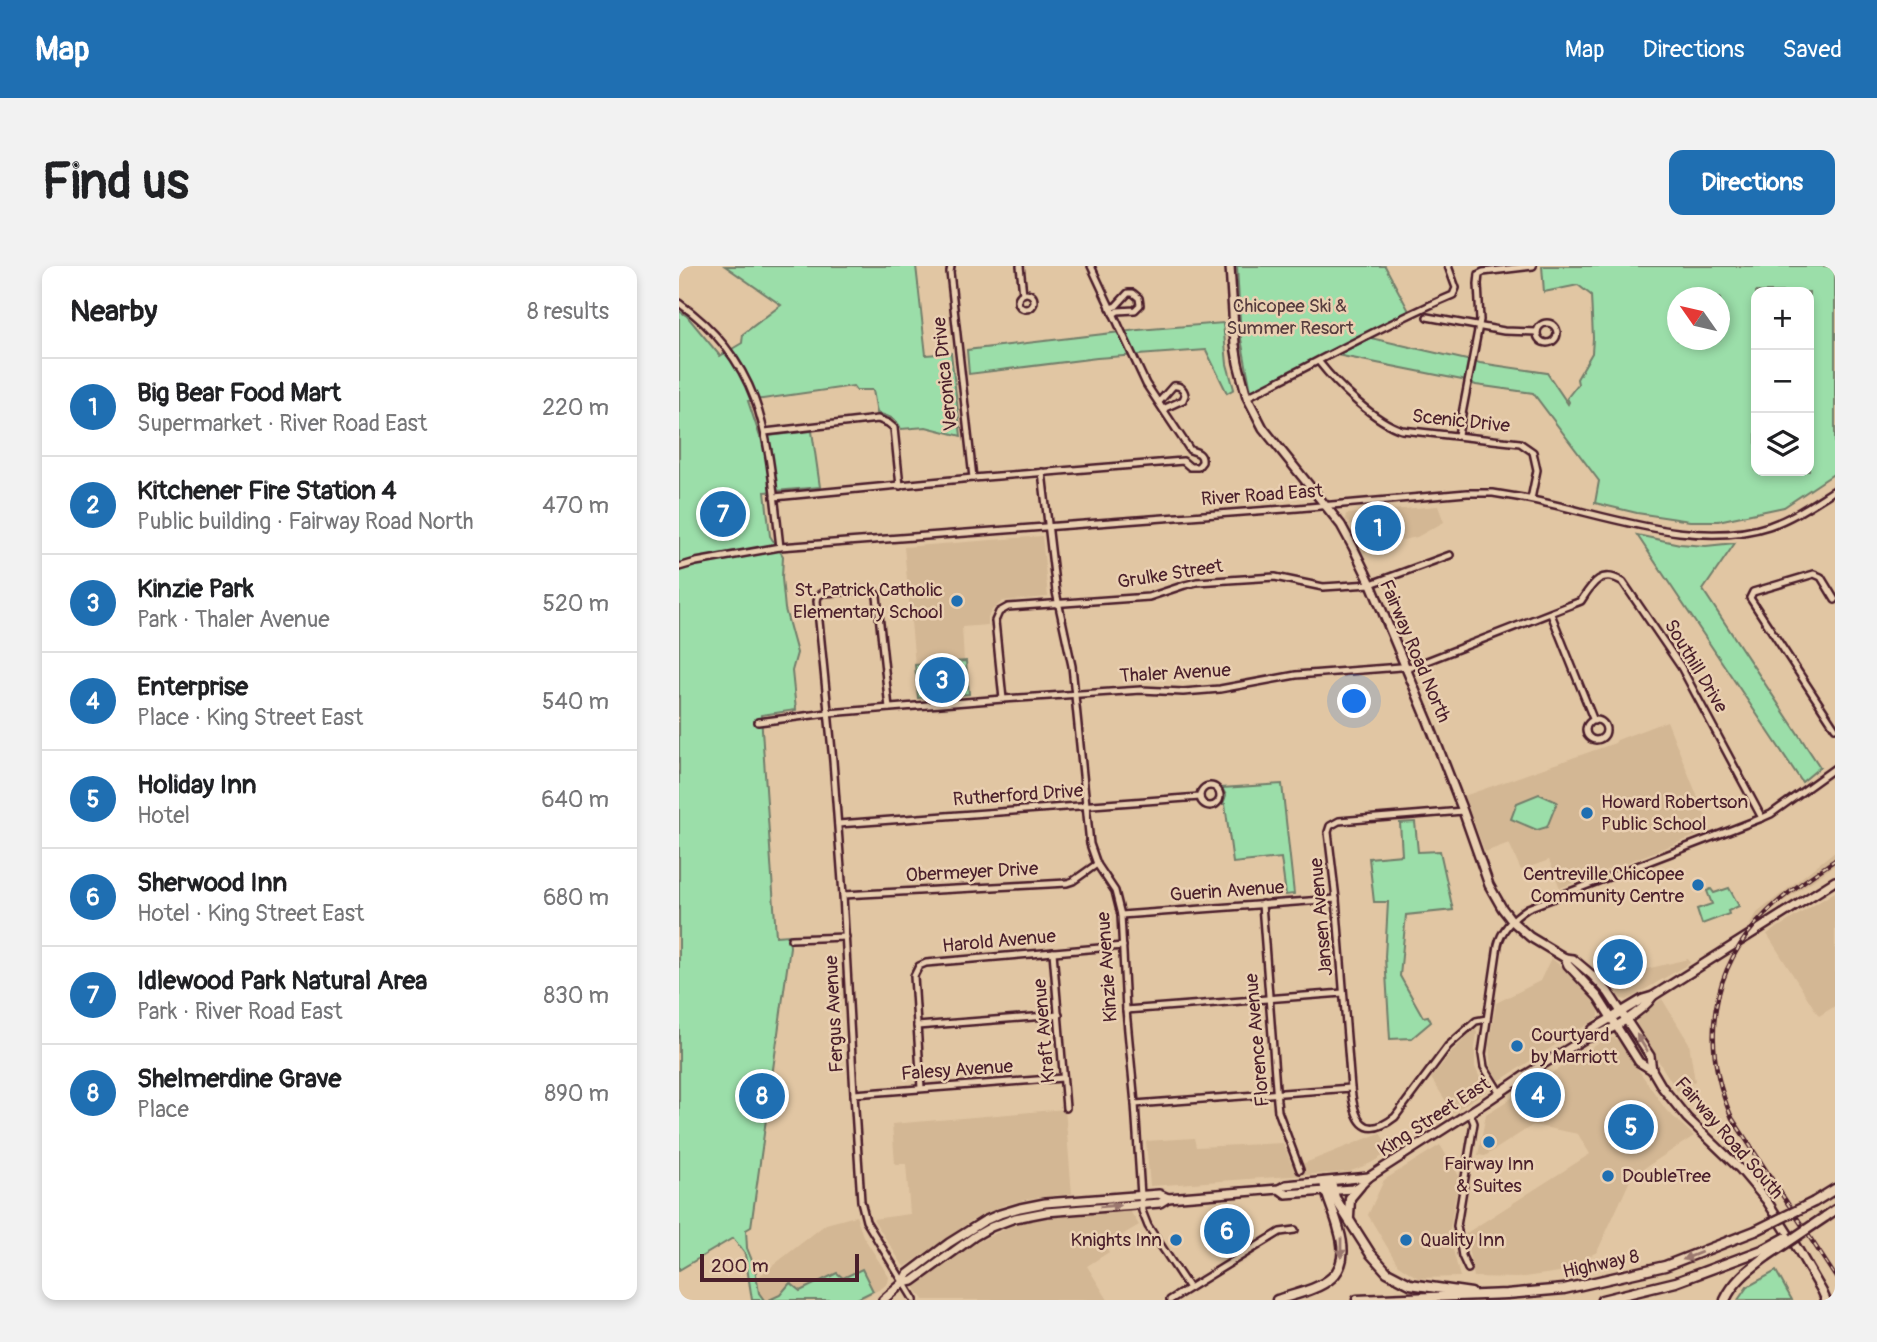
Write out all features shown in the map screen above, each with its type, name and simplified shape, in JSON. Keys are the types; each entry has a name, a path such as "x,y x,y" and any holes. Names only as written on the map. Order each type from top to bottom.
{"highway":[{"path":"1349,1220 1350,1198 1360,1186"},
{"path":"1328,1187 1376,1261 1392,1276 1410,1284 1481,1295"},
{"path":"1277,1300 1318,1288 1330,1279 1340,1263 1342,1244 1328,1187"},
{"name":"Highway 8","path":"1357,1300 1564,1289 1665,1266 1755,1231 1835,1189"},
{"name":"Highway 8","path":"1602,1300 1676,1282 1766,1253 1835,1210"},
{"path":"1725,1300 1731,1287 1766,1253"}],"main road":[{"name":"Fairway Road North","path":"1230,266 1235,345 1247,397 1263,428 1342,525 1371,584 1463,811 1489,885 1501,908 1530,937 1565,958 1573,959 1592,975 1624,1015"},
{"name":"King Street East","path":"1360,1186 1369,1177 1527,1074 1586,1038 1598,1036 1614,1021 1648,1004 1653,996 1835,881"},
{"name":"Fairway Road North","path":"1565,958 1614,1021"},
{"name":"Fairway Road South","path":"1624,1015 1650,1056 1652,1070"},
{"name":"Fairway Road South","path":"1614,1021 1639,1062 1652,1070 1686,1118 1740,1169 1767,1201 1826,1300"},
{"name":"King Street East","path":"1328,1187 1369,1177"},
{"path":"903,1283 913,1281 975,1236 1015,1218 1046,1212 1160,1203 1168,1198 1279,1189 1286,1185 1360,1186"},
{"path":"883,1300 903,1283 908,1273 949,1243 1000,1214 1045,1203 1159,1194 1168,1198"}],"street":[{"name":"Veronica Drive","path":"951,266 973,478"},
{"path":"1020,266 1023,293"},
{"path":"1091,266 1146,384 1190,450 1200,454 1202,460 1194,468 1183,461"},
{"path":"1247,397 1453,295 1456,288 1448,266"},
{"path":"1458,435 1479,326 1479,274 1533,266"},
{"path":"1128,293 1139,298 1140,305 1135,310 1111,311 1128,293"},
{"path":"679,303 696,315 723,343 743,372 756,402 765,432 779,547"},
{"path":"1427,317 1504,331 1537,332"},
{"name":"Scenic Drive","path":"1319,362 1377,418 1390,427 1520,443 1533,452 1537,470 1531,499"},
{"path":"1159,402 1173,386 1184,391 1185,397 1182,401 1163,409"},
{"path":"765,432 873,419 888,423 895,432 900,486"},
{"path":"774,497 1183,461 1190,450"},
{"name":"Kinzie Avenue","path":"1042,472 1058,604 1069,650 1075,695 1090,844 1097,864 1115,891 1121,915 1141,1204 1148,1226 1189,1288"},
{"name":"River Road East","path":"679,567 779,547 1467,493 1493,493 1531,499 1667,530 1710,536 1770,526 1835,490"},
{"name":"Grulke Street","path":"1003,699 994,626 996,616 1008,607 1149,597 1197,582 1275,577 1323,587 1371,584 1450,555"},
{"path":"1835,600 1821,577 1814,575 1753,592 1751,598 1835,728"},
{"name":"Southill Drive","path":"1581,601 1592,585 1602,578 1614,577 1623,582 1681,667 1762,818"},
{"name":"Fergus Avenue","path":"889,708 877,596 869,590 823,593 818,596 838,824 861,1201 866,1222 914,1300"},
{"name":"Thaler Avenue","path":"758,722 828,713 1003,699 1141,690 1184,692 1220,689 1296,675 1405,667 1418,665 1581,601"},
{"path":"1551,614 1594,721"},
{"path":"1500,1093 1482,1061 1500,937 1512,921 1528,908 1771,814 1835,768"},
{"name":"Rutherford Drive","path":"838,824 1200,797"},
{"name":"Jansen Avenue","path":"1463,811 1350,820 1334,823 1328,832 1336,899 1350,1088 1360,1121 1374,1128 1395,1117 1448,1046 1476,1021 1487,1019"},
{"name":"Obermeyer Drive","path":"843,895 1067,883 1097,864"},
{"name":"Guerin Avenue","path":"1121,915 1336,899"},
{"name":"Florence Avenue","path":"1262,904 1278,1111 1300,1170"},
{"path":"791,939 846,937"},
{"name":"Harold Avenue","path":"921,1088 914,976 919,966 926,963 1123,946"},
{"name":"Kraft Avenue","path":"1053,952 1066,1108"},
{"path":"1126,1010 1343,993"},
{"path":"917,1026 1059,1015"},
{"name":"Falesy Avenue","path":"854,1094 1063,1079"},
{"path":"1135,1104 1350,1088"},
{"path":"1468,1269 1462,1256 1457,1226 1474,1122 1470,1113"},
{"path":"1170,1300 1280,1232 1295,1230"}],"shaded area":[{"path":"1438,506 1444,522 1417,537 1388,543 1364,553 1354,529 1345,519 1346,514"},
{"name":"St. Patrick Catholic Elementary School","path":"1042,536 1048,597 1003,601 992,610 988,625 962,627 964,661 915,665 904,547"},
{"name":"Howard Robertson Public School","path":"1667,721 1711,830 1560,888 1549,860 1521,870 1509,843 1485,852 1464,796 1615,743"},
{"path":"1835,851 1835,865 1749,926 1757,913"},
{"path":"1835,892 1835,1006 1819,1016 1767,934"},
{"path":"1551,958 1572,975 1591,996 1599,1009 1599,1017 1499,1081 1492,1070 1489,1045 1496,1003 1540,981"},
{"path":"1688,959 1690,963 1627,1000 1621,999 1605,979"},
{"path":"1662,999 1689,1043 1695,1081 1677,1091 1636,1025 1641,1012"},
{"path":"1473,1030 1477,1033 1475,1067 1486,1091 1453,1112 1431,1078"},
{"path":"1614,1038 1666,1110 1694,1136 1632,1176 1597,1252 1559,1272 1517,1278 1474,1277 1465,1234 1590,1154 1578,1134 1533,1125 1485,1156 1478,1155 1486,1114 1606,1039"},
{"path":"1065,1109 1072,1194 1033,1198 1004,1205 971,1221 905,1267 902,1264 873,1219 910,1214 906,1164 895,1164 892,1124"},
{"path":"1380,1133 1391,1151 1349,1172 1150,1186 1146,1141 1194,1138 1196,1147 1283,1143 1291,1163 1305,1163"},
{"path":"1440,1145 1459,1176 1449,1234 1460,1277 1418,1278 1398,1265 1368,1215 1384,1180"},
{"path":"1130,1211 1139,1225 1105,1245 1109,1252 1087,1266 1108,1300 923,1300 915,1288 940,1266 974,1244 1017,1223"},
{"path":"856,1216 863,1236 889,1277 888,1283 861,1300 758,1300 748,1285 826,1224"}],"green space":[{"path":"725,266 916,266 926,355 951,353 961,436 926,427 901,429 888,416 877,413 873,390 856,390 853,386 748,401 760,437 812,431 820,487 765,492 770,536 783,556 785,609 797,653 792,671 796,710 761,715 776,936 789,935 790,947 751,1227 746,1230 747,1248 755,1268 759,1293 764,1300 752,1300 745,1254 733,1238 679,1270 679,311 687,316 720,356 742,343 743,334 781,305"},
{"name":"Chicopee Ski & Summer Resort","path":"1237,266 1385,266 1409,311 1251,391 1241,339"},
{"path":"1542,266 1835,266 1835,473 1784,507 1718,521 1690,521 1637,513 1595,503 1599,481 1533,393 1476,385 1337,355 1371,338 1480,363 1547,373 1568,404 1567,398 1578,384 1577,379 1592,353 1591,295 1578,285 1544,292"},
{"path":"1223,323 1227,364 1234,389 1227,393 1206,350 1097,358 969,374 967,350"},
{"path":"1637,535 1680,544 1706,546 1735,543 1703,590 1820,767 1802,782"},
{"path":"966,661 969,694 918,698 915,665"},
{"path":"1282,784 1294,894 1286,895 1281,858 1233,863 1223,804 1226,795 1222,788"},
{"path":"1539,794 1557,802 1547,827 1537,830 1511,819 1517,803"},
{"path":"1415,822 1418,852 1440,851 1453,910 1406,915 1400,976 1423,1017 1428,1016 1431,1022 1412,1038 1390,1039 1385,957 1388,902 1374,902 1369,858 1402,855 1400,823"},
{"path":"1729,888 1739,906 1728,911 1729,914 1702,924 1697,909 1712,904 1707,891 1711,889 1714,893"},
{"path":"862,1269 873,1291 855,1300 769,1300 780,1295 790,1283 800,1291 837,1273 843,1278"},
{"path":"1776,1271 1792,1300 1738,1300 1747,1287"}],"railway":[{"path":"1835,860 1783,898 1748,934 1722,983 1714,1036 1722,1091 1732,1118 1835,1276"}],"place":[{"name":"Idlewood Park Natural Area","path":"723,514"},
{"name":"Big Bear Food Mart","path":"1378,528"},
{"name":"St. Patrick Catholic Elementary School","path":"957,601"},
{"name":"Kinzie Park","path":"942,680"},
{"name":"Howard Robertson Public School","path":"1587,813"},
{"name":"Centreville Chicopee Community Centre","path":"1698,885"},
{"name":"Kitchener Fire Station 4","path":"1620,962"},
{"name":"Courtyard by Marriott","path":"1517,1046"},
{"name":"Enterprise","path":"1538,1095"},
{"name":"Shelmerdine Grave","path":"762,1096"},
{"name":"Holiday Inn","path":"1631,1127"},
{"name":"Fairway Inn & Suites","path":"1489,1142"},
{"name":"DoubleTree","path":"1608,1176"},
{"name":"Sherwood Inn","path":"1227,1231"},
{"name":"Knights Inn","path":"1176,1240"},
{"name":"Quality Inn","path":"1406,1240"}]}
